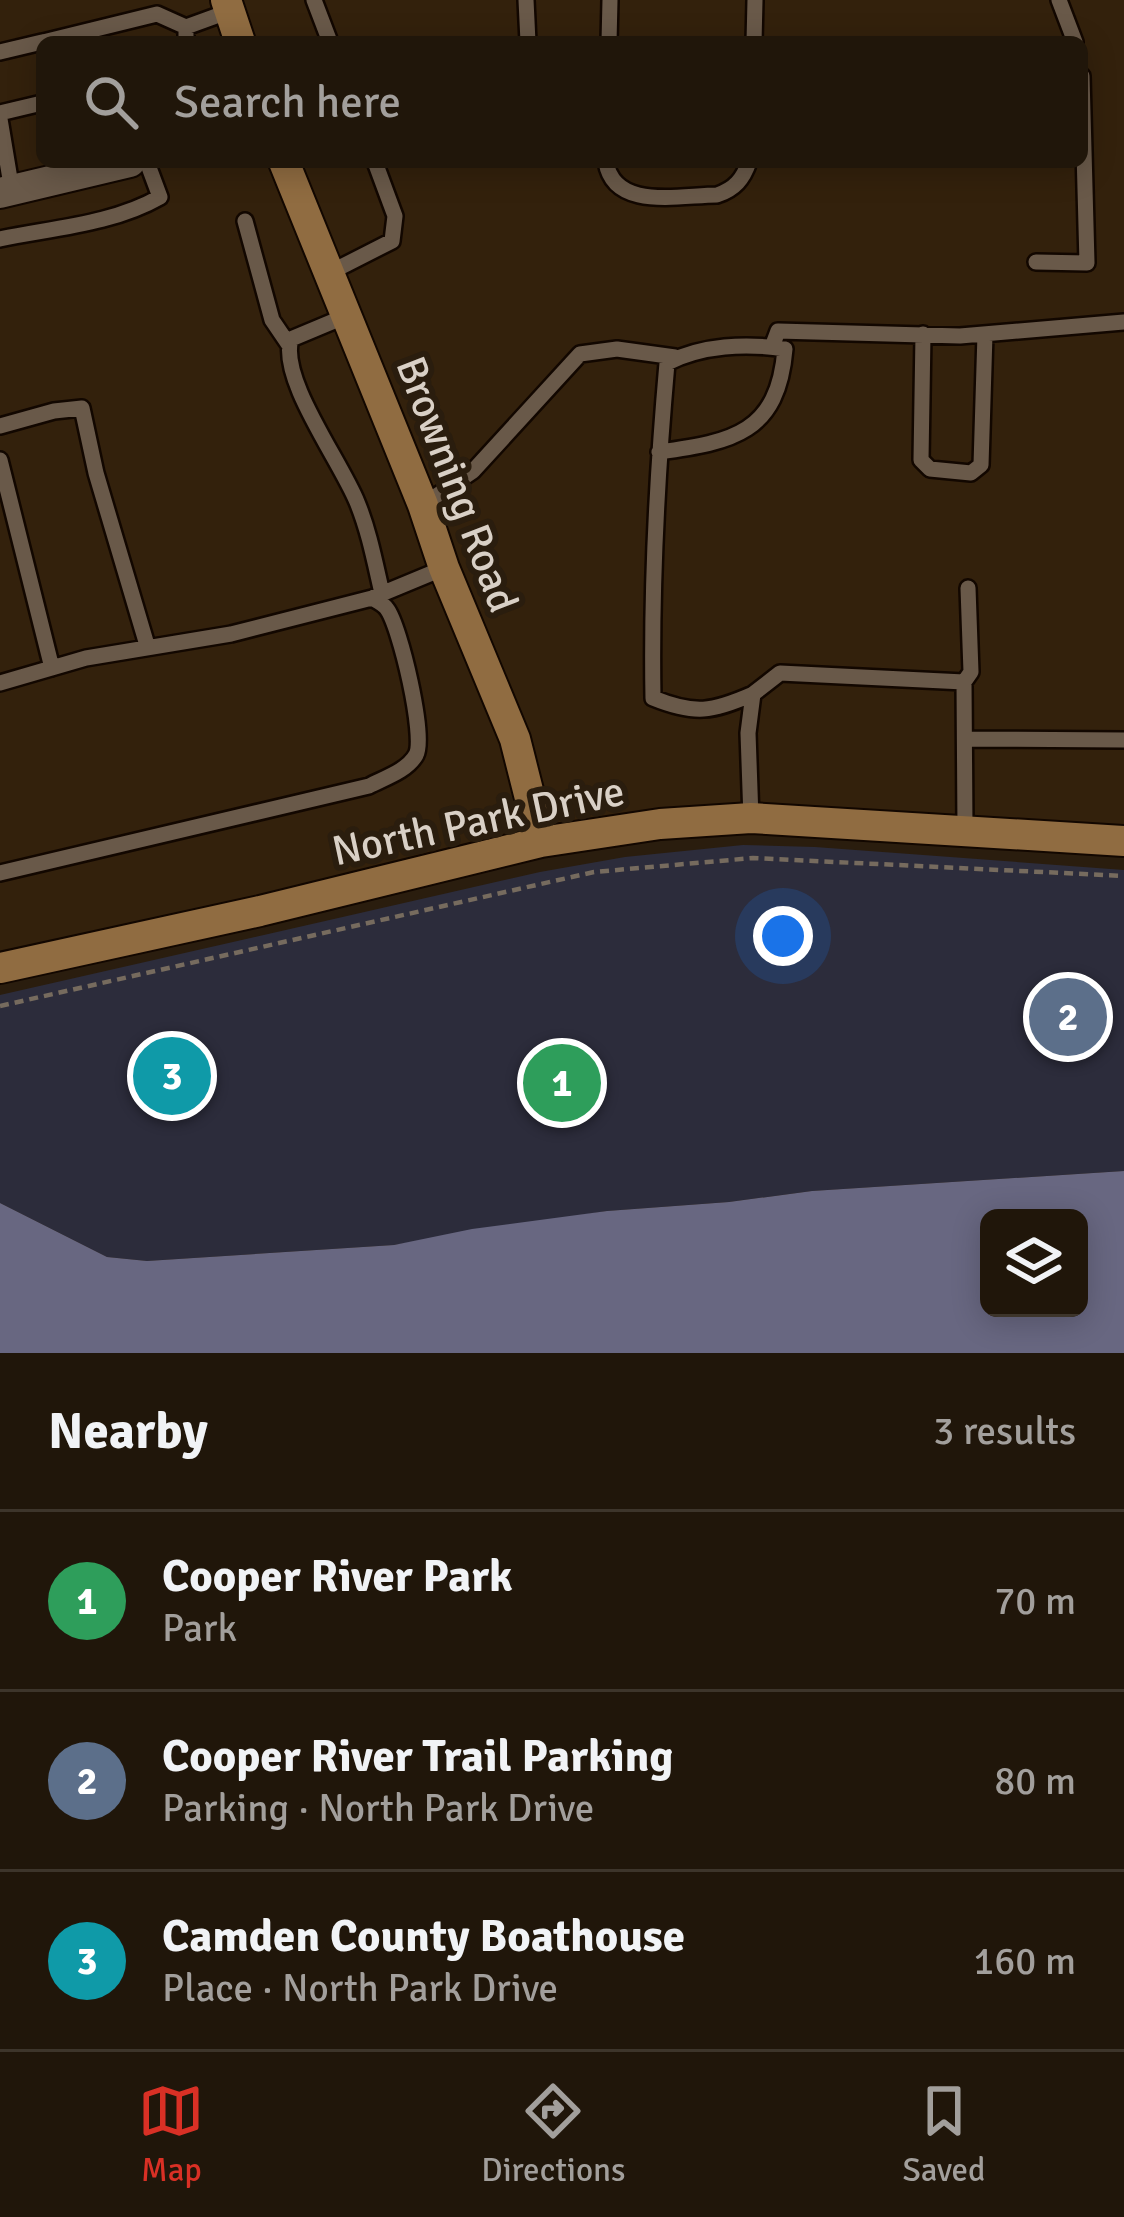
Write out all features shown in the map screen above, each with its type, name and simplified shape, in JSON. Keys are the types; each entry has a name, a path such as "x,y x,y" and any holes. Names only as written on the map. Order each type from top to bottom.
{"street":[{"path":"228,6 238,36"},
{"path":"6,192 105,168"},
{"name":"Browning Road","path":"286,168 515,740 541,842"},
{"name":"North Park Drive","path":"0,968 541,842 661,824 751,818 1124,841"}],"lane":[{"path":"314,0 328,36"},
{"path":"526,0 528,36"},
{"path":"609,36 610,0"},
{"path":"754,36 755,0"},
{"path":"1059,0 1073,36"},
{"path":"67,36 157,14 186,34 228,6"},
{"path":"0,52 36,43"},
{"path":"6,192 0,116 36,106"},
{"path":"0,239 122,214 150,202 160,197 149,168"},
{"path":"329,273 392,241 395,216 377,168"},
{"path":"609,168 615,185 629,196 717,196 730,191 747,168"},
{"path":"1036,262 1087,263 1084,168"},
{"path":"245,221 272,320 289,345"},
{"path":"0,873 369,786 403,769 416,755 415,702 387,609 377,596 358,504 306,406 286,354 291,339 346,316"},
{"path":"772,347 778,331 985,334 1124,322"},
{"path":"923,334 921,460 931,470 971,473 981,465 985,334"},
{"path":"659,452 738,437 768,411 782,382 785,349 690,352 667,363 659,452 652,583 653,698 684,711 726,706 753,694 780,673 964,682"},
{"path":"423,505 473,471 580,354 617,350 678,357"},
{"path":"0,426 82,407 96,472 147,645"},
{"path":"0,460 52,668"},
{"path":"0,683 147,645 231,634 377,596 443,568"},
{"path":"965,829 964,682 971,672 968,588"},
{"path":"751,818 748,733 753,694"},
{"path":"966,740 1124,740"}],"path":[{"path":"0,1006 594,872 753,858 1124,876"}],"shaded area":[{"path":"0,0 1124,0 1124,841 660,824 0,968"},
{"path":"743,845 1124,870 1124,1171 812,1191 607,1211 394,1245 147,1261 107,1257 0,1203 0,995 540,872 625,857"},
{"path":"1124,1171 1124,1353 0,1353 0,1203 107,1257 147,1261 394,1245 607,1211 812,1191"}],"place":[{"name":"Cooper River Trail Parking","path":"1068,1017"},
{"name":"Camden County Boathouse","path":"172,1076"},
{"name":"Cooper River Park","path":"562,1083"}]}
